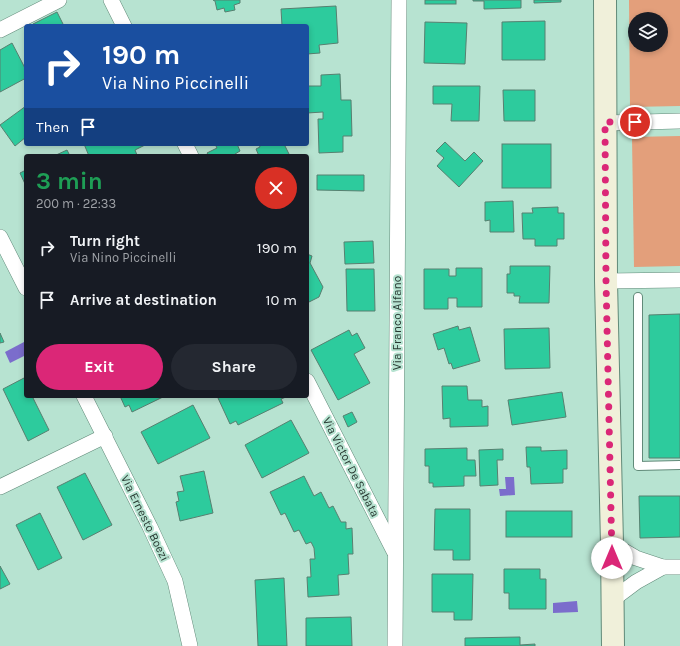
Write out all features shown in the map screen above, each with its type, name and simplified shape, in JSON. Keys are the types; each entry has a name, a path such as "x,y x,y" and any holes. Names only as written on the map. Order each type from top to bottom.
{"street":[{"path":"0,30 60,0"},
{"path":"111,0 123,24"},
{"name":"Via Franco Alfano","path":"395,646 399,0"},
{"path":"605,0 606,281 613,646"},
{"path":"605,122 680,120"},
{"path":"0,238 4,258 24,285"},
{"path":"606,281 680,280"},
{"name":"Via Victor De Sabata","path":"309,385 396,553"},
{"name":"Via Ernesto Boezi","path":"85,398 150,527 175,581 190,646"},
{"path":"0,488 105,436"},
{"path":"612,544 636,558 663,567 680,567"},
{"path":"612,600 636,582 663,567"}],"lane":[{"path":"638,297 638,466 680,465"}],"shaded area":[{"path":"629,0 680,0 680,106 630,107 629,52 668,52 668,12 629,12"},
{"path":"680,136 680,266 634,267 632,137"},
{"path":"24,342 24,356 10,363 5,352"},
{"path":"505,477 514,477 515,495 500,496 499,489 506,489"},
{"path":"577,601 578,612 553,613 553,603"}],"building":[{"path":"213,0 240,0 240,3 234,5 235,10 225,12 224,8 217,10 215,1"},
{"path":"425,0 456,0 456,4 425,4"},
{"path":"473,0 521,0 521,8 484,9 484,1"},
{"path":"534,0 561,0 561,2 534,3"},
{"path":"336,6 338,43 319,45 320,53 309,54 309,24 282,24 281,9"},
{"path":"57,12 63,24 33,24"},
{"path":"545,21 545,60 502,60 502,22"},
{"path":"425,22 467,23 465,64 424,63"},
{"path":"12,43 24,66 24,79 0,92 0,50"},
{"path":"340,74 341,100 351,100 352,136 343,136 343,152 319,153 318,119 323,119 323,112 309,113 309,86 321,86 321,75"},
{"path":"433,86 480,86 479,121 451,121 452,104 433,104"},
{"path":"503,90 535,90 535,121 504,121"},
{"path":"24,107 24,139 15,146 0,125"},
{"path":"445,142 465,161 474,152 483,161 459,187 437,166 444,158 436,151"},
{"path":"502,144 551,144 551,188 502,188"},
{"path":"85,146 143,146 135,150 137,154 88,154"},
{"path":"216,146 238,146 240,151 235,154 207,153 217,148"},
{"path":"285,146 289,154 258,154 256,149 260,147"},
{"path":"67,150 69,154 58,154"},
{"path":"24,171 24,182 20,173"},
{"path":"317,175 364,175 364,191 317,190"},
{"path":"513,201 514,232 490,232 490,220 485,221 485,202"},
{"path":"558,207 558,213 564,213 564,239 557,239 557,246 535,246 535,239 523,239 522,213 533,213 532,208"},
{"path":"373,241 374,263 345,264 344,242"},
{"path":"309,255 312,256 310,263 323,287 319,297 309,302"},
{"path":"510,266 550,266 549,303 519,303 520,296 514,296 514,293 507,293 507,274 510,274"},
{"path":"456,268 482,268 482,307 457,307 457,298 448,298 448,309 424,309 424,269 449,269 449,276 456,276"},
{"path":"346,269 374,269 375,311 347,311"},
{"path":"680,314 680,458 649,458 649,315"},
{"path":"458,326 459,330 470,327 480,361 453,369 451,363 449,364 444,348 438,350 433,334"},
{"path":"549,328 550,368 505,369 504,329"},
{"path":"349,330 352,336 357,333 365,348 354,354 370,383 338,400 311,350"},
{"path":"0,333 4,342 0,343"},
{"path":"24,378 24,398 33,398 49,430 28,441 3,389"},
{"path":"442,386 467,386 468,400 482,400 482,407 488,406 488,426 450,427 450,418 443,419"},
{"path":"562,392 566,417 512,425 508,400"},
{"path":"121,398 161,398 132,412 129,405 125,407"},
{"path":"218,398 284,398 281,399 283,403 238,425 236,421 230,424"},
{"path":"193,405 210,438 158,464 141,432"},
{"path":"352,412 357,422 348,427 343,416"},
{"path":"291,420 309,453 262,478 245,445"},
{"path":"526,447 541,447 541,451 567,450 567,469 563,469 563,483 531,484 530,467 527,467"},
{"path":"467,448 467,460 475,460 476,476 464,476 464,486 433,487 433,483 429,483 429,466 425,466 425,449"},
{"path":"503,449 503,460 497,460 498,485 480,486 479,450"},
{"path":"204,471 213,513 180,521 176,502 179,501 177,492 184,491 180,476"},
{"path":"85,473 112,525 83,540 57,487"},
{"path":"304,476 314,496 321,492 329,508 333,506 341,522 346,522 346,529 352,528 353,554 348,554 349,574 338,575 339,595 308,597 307,577 311,577 310,559 315,559 314,548 311,542 306,544 299,530 294,532 285,513 281,515 270,492"},
{"path":"639,496 680,496 680,537 640,538"},
{"path":"435,509 470,509 470,560 453,560 453,550 434,550"},
{"path":"506,511 572,511 572,537 506,537"},
{"path":"40,513 62,558 38,570 16,525"},
{"path":"0,566 10,584 0,589"},
{"path":"504,569 540,569 540,579 546,579 546,609 509,609 509,593 504,593"},
{"path":"432,574 473,574 472,620 454,620 454,612 432,612"},
{"path":"284,578 287,646 258,646 255,580"},
{"path":"351,617 352,646 306,646 306,618"},
{"path":"520,637 520,645 535,644 535,646 465,646 465,638"}],"route":[{"path":"612,558 606,281 605,122 635,122"}]}
